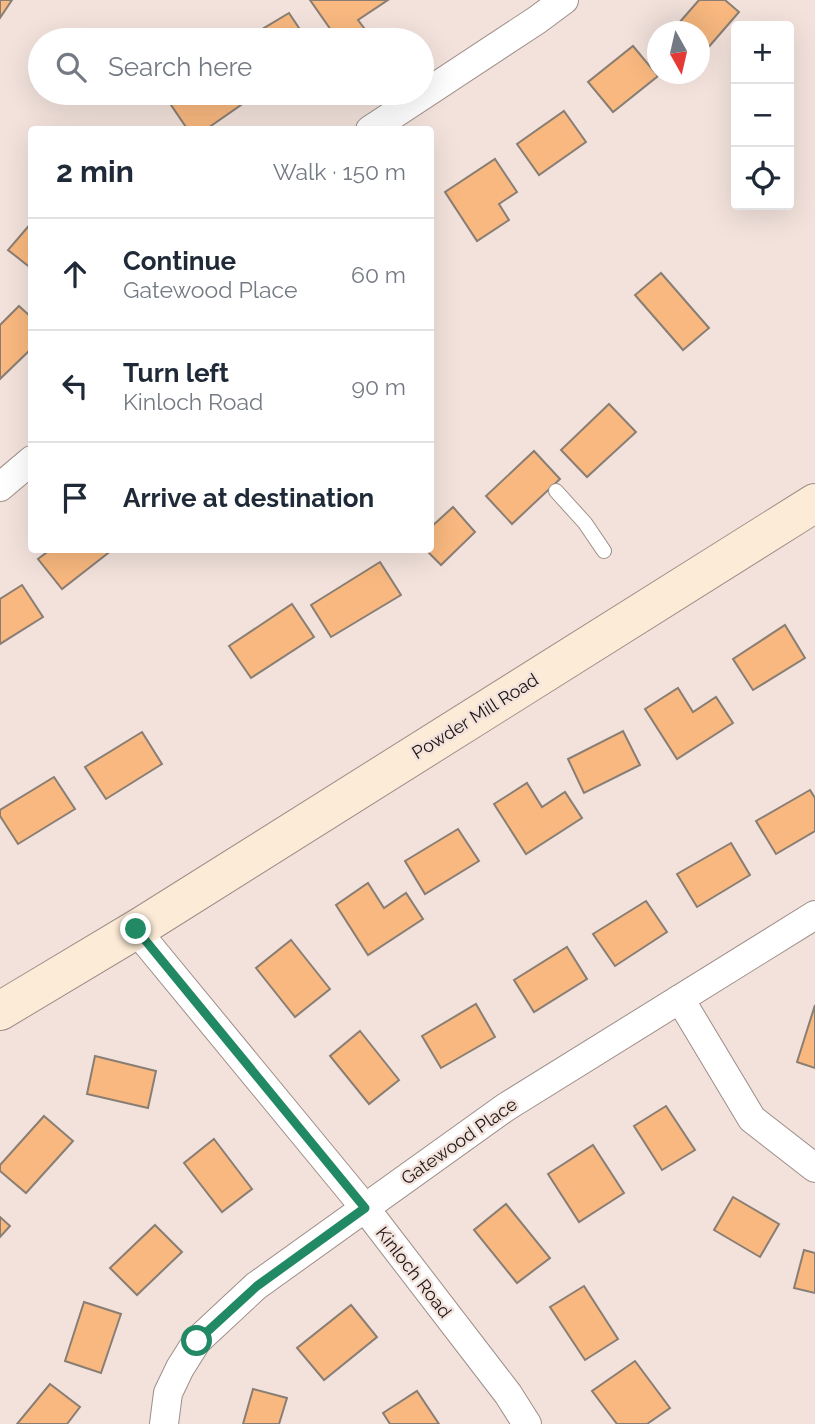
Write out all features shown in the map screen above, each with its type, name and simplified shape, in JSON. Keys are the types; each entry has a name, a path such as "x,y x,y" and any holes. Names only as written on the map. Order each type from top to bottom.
{"main road":[{"name":"Powder Mill Road","path":"0,1011 136,929 815,503"},
{"name":"Powder Mill Road","path":"0,1032 136,929"}],"street":[{"path":"434,87 564,0"},
{"path":"376,126 408,105"},
{"path":"0,487 28,463"},
{"name":"Gatewood Place","path":"164,1424 168,1394 197,1341 257,1286 506,1107 815,915"},
{"name":"Kinloch Road","path":"136,929 365,1208 508,1394 527,1424"},
{"path":"680,999 752,1119 815,1168"}],"lane":[{"path":"556,491 585,523 604,551"}],"building":[{"path":"0,0 12,0 0,18"},
{"path":"310,0 388,0 358,20 364,28 330,28"},
{"path":"699,0 725,0 739,12 710,45 710,21 681,21"},
{"path":"289,13 299,28 264,28"},
{"path":"633,46 647,63 648,84 613,112 588,82"},
{"path":"171,105 241,105 211,126 185,126"},
{"path":"564,111 586,142 539,175 517,144"},
{"path":"495,159 517,192 499,204 509,220 477,241 445,192"},
{"path":"28,227 28,266 8,250"},
{"path":"661,273 709,328 683,350 635,295"},
{"path":"19,306 28,314 28,352 0,379 0,325"},
{"path":"609,404 636,432 587,477 561,450"},
{"path":"534,451 560,479 512,524 486,496"},
{"path":"453,507 475,532 441,565 429,553 434,553 434,524"},
{"path":"46,553 108,553 62,589 38,559"},
{"path":"380,562 401,595 331,637 311,605"},
{"path":"22,585 43,617 0,644 0,599"},
{"path":"292,604 314,637 251,678 229,646"},
{"path":"785,625 805,658 753,690 733,659"},
{"path":"678,688 693,712 716,697 733,723 677,759 645,709"},
{"path":"623,731 640,765 584,793 568,759"},
{"path":"142,732 162,764 106,799 85,767"},
{"path":"54,777 75,809 18,844 0,816 0,810"},
{"path":"527,783 542,807 565,792 582,818 526,854 494,804"},
{"path":"810,790 815,798 815,831 776,854 756,821"},
{"path":"458,829 479,861 425,894 405,861"},
{"path":"731,843 750,875 697,907 677,874"},
{"path":"368,883 384,908 406,893 423,919 368,955 336,905"},
{"path":"646,901 667,932 615,966 593,934"},
{"path":"291,940 330,989 295,1017 256,968"},
{"path":"567,947 587,979 534,1012 514,980"},
{"path":"476,1004 495,1037 441,1068 422,1036"},
{"path":"815,1005 815,1068 797,1062"},
{"path":"360,1031 399,1080 369,1104 330,1056"},
{"path":"95,1056 156,1071 148,1108 87,1094"},
{"path":"666,1106 695,1150 662,1170 634,1126"},
{"path":"44,1116 73,1141 26,1193 0,1171 0,1165"},
{"path":"214,1139 252,1189 222,1212 184,1163"},
{"path":"593,1145 624,1193 579,1222 548,1174"},
{"path":"733,1197 779,1224 760,1257 714,1230"},
{"path":"506,1204 550,1258 517,1283 474,1230"},
{"path":"0,1217 10,1226 0,1237"},
{"path":"155,1225 182,1252 137,1295 110,1268"},
{"path":"804,1250 815,1253 815,1293 794,1288"},
{"path":"584,1286 618,1339 585,1360 550,1307"},
{"path":"84,1302 121,1314 101,1373 65,1361"},
{"path":"351,1305 377,1337 324,1380 297,1348"},
{"path":"635,1361 670,1408 647,1424 617,1424 592,1391"},
{"path":"50,1384 80,1407 67,1424 17,1424"},
{"path":"253,1389 287,1398 279,1424 243,1424"},
{"path":"417,1391 439,1424 390,1424 383,1413"}],"route":[{"path":"136,929 365,1208 257,1286 197,1341"}]}
